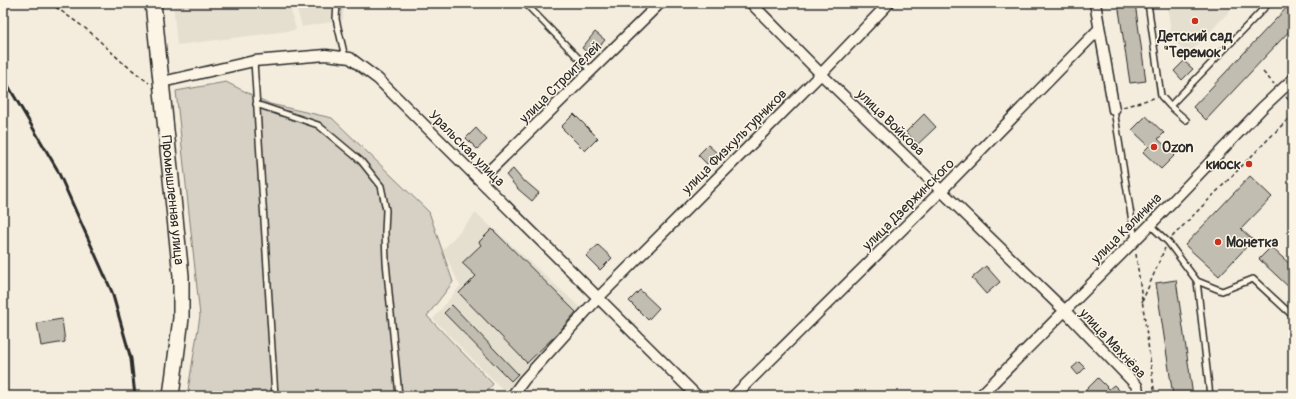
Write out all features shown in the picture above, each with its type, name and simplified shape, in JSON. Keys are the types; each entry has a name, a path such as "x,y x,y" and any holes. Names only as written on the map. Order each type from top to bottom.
{"main road":[{"name":"Промышленная улица","path":"153,3 181,276 181,318 171,396"}],"street":[{"name":"улица Строителей","path":"480,180 660,3"},
{"name":"улица Войкова","path":"751,3 821,74 1064,310"},
{"name":"улица Физкультурников","path":"512,396 524,380 598,298 821,74 889,3"},
{"path":"1095,3 1114,110"},
{"name":"улица Дзержинского","path":"734,396 941,191 1099,29"},
{"name":"Уральская улица","path":"162,82 254,61 326,55 350,58 378,80 697,396"},
{"name":"улица Калинина","path":"980,396 1293,79"},
{"name":"улица Махнёва","path":"1064,310 1137,386 1139,396"}],"lane":[{"path":"337,3 336,19 345,57"},
{"path":"525,3 591,71"},
{"path":"1148,3 1161,96 1186,120"},
{"path":"1170,106 1269,3"},
{"path":"254,61 275,396"},
{"path":"256,104 318,125 361,161 381,186 386,210 386,262 398,396"},
{"path":"1114,110 1134,240"},
{"path":"1150,225 1168,242 1197,281 1210,396"},
{"path":"1197,281 1222,291 1254,279 1293,316"}],"path":[{"path":"50,3 90,31 122,62 148,84 162,82"},
{"path":"1114,110 1161,96"},
{"path":"1142,302 1168,242 1293,114"},
{"path":"1134,240 1155,396"}],"shaded area":[{"path":"173,3 289,3 296,30 177,45"},
{"path":"295,3 344,3 343,20 302,27"},
{"name":"Детский сад \"Теремок\"","path":"1167,3 1237,3 1188,55 1172,39"},
{"path":"226,82 270,104 332,118 429,212 453,282 427,316 493,384 483,396 187,396 200,316 176,91"},
{"path":"476,213 582,309 505,392 433,319 460,286 443,250"}],"building":[{"path":"1118,3 1135,3 1146,81 1130,83"},
{"path":"1291,3 1293,3 1293,27 1206,120 1193,107"},
{"path":"595,32 605,40 591,56 582,48"},
{"path":"1184,61 1193,69 1182,80 1174,71"},
{"path":"574,114 598,138 585,151 561,127"},
{"path":"924,114 936,127 918,144 906,132"},
{"path":"1146,116 1164,133 1158,139 1175,155 1161,169 1143,152 1149,146 1132,130"},
{"path":"476,128 487,140 477,149 466,138"},
{"path":"708,145 717,153 707,164 698,155"},
{"path":"513,169 524,182 525,181 539,193 532,201 518,189 506,175"},
{"path":"1250,176 1272,197 1241,229 1253,240 1219,276 1185,245"},
{"path":"492,229 576,312 558,333 527,363 459,293 476,276 462,263 481,245 479,242"},
{"path":"598,245 612,258 600,270 586,256"},
{"path":"1271,247 1293,267 1293,291 1259,259"},
{"path":"986,266 1000,282 986,294 972,278"},
{"path":"1176,280 1193,396 1173,396 1156,283"},
{"path":"640,290 659,308 648,320 629,301"},
{"path":"452,305 518,374 511,381 444,313"},
{"path":"62,319 65,342 41,346 37,323"},
{"path":"1079,362 1085,368 1078,375 1072,368"},
{"path":"1098,378 1109,389 1114,385 1125,396 1080,396"}],"railway":[{"path":"3,77 57,169 112,292 131,359 135,396"}],"place":[{"name":"Детский сад \"Теремок\"","path":"1195,21"},
{"name":"Ozon","path":"1154,147"},
{"name":"киоск","path":"1249,164"},
{"name":"Монетка","path":"1218,242"}]}
